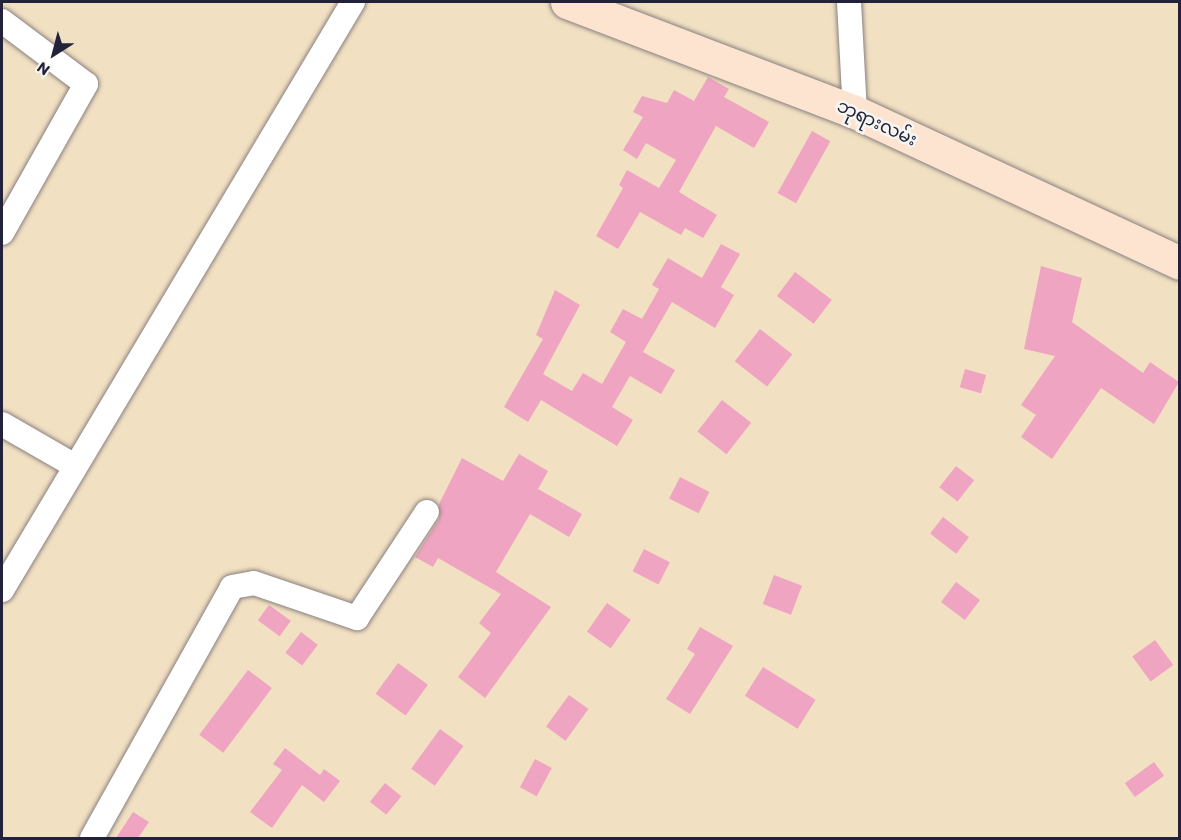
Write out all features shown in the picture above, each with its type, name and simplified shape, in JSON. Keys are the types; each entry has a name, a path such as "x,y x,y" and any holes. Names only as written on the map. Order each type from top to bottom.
{"street":[{"path":"2,233 86,84 2,20 12,2"},
{"path":"2,590 353,2"},
{"name":"ဘုရားလမ်း","path":"567,2 855,112 1179,263"},
{"path":"849,2 855,112"},
{"path":"2,424 75,466"},
{"path":"92,838 232,588 254,583 357,618 427,512"}],"building":[{"path":"708,77 729,89 724,97 769,122 754,148 716,126 679,192 717,215 703,238 685,228 681,235 640,212 618,249 596,236 623,188 619,185 627,170 659,188 676,160 646,143 637,159 623,150 643,117 633,112 642,96 667,103 674,90 694,101"},
{"path":"812,131 830,141 796,203 778,193"},
{"path":"721,244 740,254 721,287 734,295 715,328 672,302 643,352 675,370 661,394 630,376 612,407 633,420 617,446 541,400 528,422 504,407 543,339 536,335 555,290 580,305 543,374 572,391 583,373 602,384 626,342 610,332 623,309 642,319 659,289 652,285 668,258 702,278"},
{"path":"1041,266 1082,278 1072,322 1143,373 1150,362 1179,382 1154,424 1101,388 1052,459 1021,437 1036,415 1021,405 1055,356 1024,349"},
{"path":"795,272 832,300 814,324 777,296"},
{"path":"760,329 792,354 767,387 735,361"},
{"path":"965,369 986,375 981,393 960,387"},
{"path":"722,400 751,423 727,454 697,432"},
{"path":"519,454 548,471 538,489 582,514 569,537 530,514 496,572 551,607 485,698 458,677 491,633 479,623 501,594 438,558 433,567 415,557 439,519 439,504 462,458 503,481"},
{"path":"956,466 974,480 958,501 939,487"},
{"path":"680,477 709,492 699,513 669,498"},
{"path":"943,517 969,537 956,554 930,534"},
{"path":"644,549 670,562 658,584 633,571"},
{"path":"774,575 802,586 791,615 763,604"},
{"path":"956,582 980,600 965,620 941,602"},
{"path":"607,603 631,620 611,648 587,632"},
{"path":"269,605 291,621 280,636 258,620"},
{"path":"700,627 733,646 690,714 666,699 695,654 687,649"},
{"path":"301,632 318,645 302,665 285,653"},
{"path":"1155,640 1173,665 1151,682 1132,656"},
{"path":"398,663 428,685 406,715 376,694"},
{"path":"763,667 816,700 798,729 745,696"},
{"path":"248,670 272,688 223,753 199,735"},
{"path":"569,695 588,709 565,741 546,727"},
{"path":"440,729 463,746 435,786 411,769"},
{"path":"285,748 320,775 324,769 340,781 324,802 302,785 272,828 250,812 282,770 273,764"},
{"path":"535,759 552,768 537,796 520,787"},
{"path":"1154,762 1164,776 1135,797 1125,783"},
{"path":"385,783 401,796 386,815 370,802"},
{"path":"133,812 149,822 138,838 116,838"}]}
